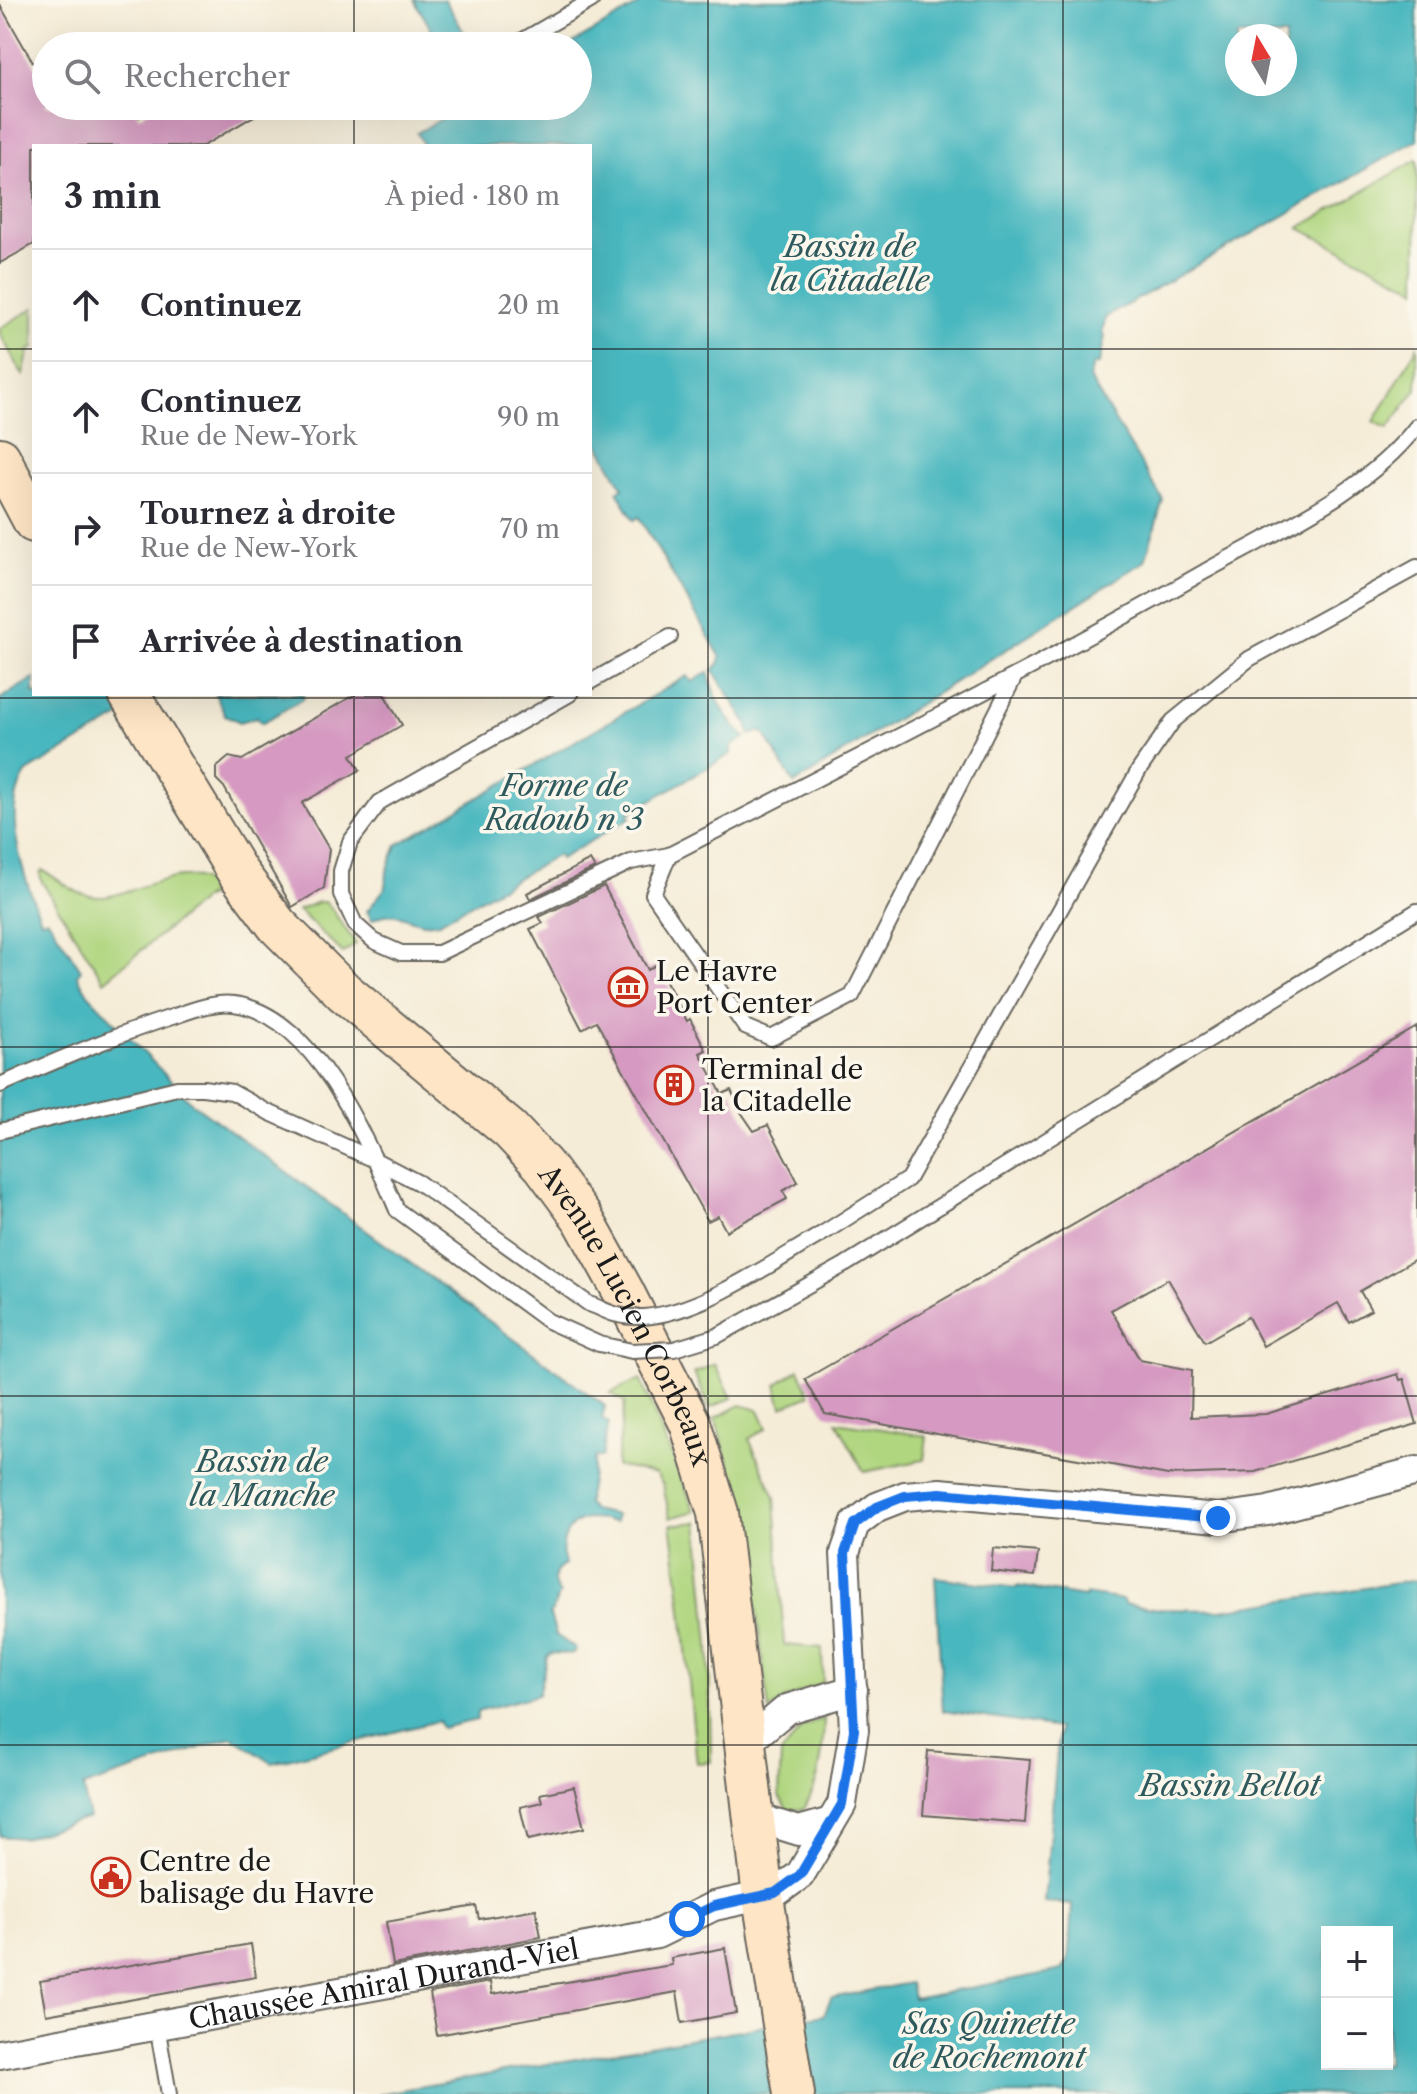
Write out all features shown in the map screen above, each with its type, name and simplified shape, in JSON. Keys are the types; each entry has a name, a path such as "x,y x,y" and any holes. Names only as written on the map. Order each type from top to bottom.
{"main road":[{"path":"0,458 32,518"},
{"name":"Avenue Lucien Corbeaux","path":"130,696 238,873 277,925 344,992 510,1130 543,1165 583,1219 679,1401 700,1451 718,1513 763,1897 794,2094"}],"street":[{"name":"Chaussée Amiral Durand-Viel","path":"0,2054 657,1934 714,1906 775,1893 800,1875 842,1804 854,1730 845,1553 855,1524 877,1507 905,1496 940,1493 1218,1518 1268,1511 1417,1471"},
{"path":"746,1743 787,1709 853,1690"},
{"path":"754,1817 799,1831 831,1822"}],"lane":[{"path":"537,32 592,0"},
{"path":"566,696 380,802 350,842 341,871 341,894 355,924 374,941 401,953 439,953 631,862 669,855 1015,676 1352,488 1407,439 1417,426"},
{"path":"0,1131 177,1088 232,1092 419,1183 578,1296 619,1315 657,1316 708,1300 908,1179 1131,783 1173,721 1249,659 1417,567"},
{"path":"592,681 670,637"},
{"path":"669,855 653,894 745,1027 771,1038 852,996 1015,676"},
{"path":"0,1085 123,1032 194,1010 232,1003 262,1011 297,1035 331,1079 375,1160 397,1210 548,1321 599,1344 632,1351 674,1349 717,1336 846,1264 1417,911"},
{"path":"157,2026 169,2094"}],"green space":[{"path":"1417,160 1417,289 1299,228"},
{"path":"32,309 32,349 23,375 0,334 0,328"},
{"path":"1417,347 1417,389 1388,428 1374,422"},
{"path":"42,870 77,892 93,897 116,895 180,877 208,883 217,894 206,897 104,981 42,882"},
{"path":"325,902 330,907 356,944 343,953 298,910"},
{"path":"715,1364 732,1398 710,1408 694,1373"},
{"path":"799,1369 810,1395 782,1407 776,1385"},
{"path":"640,1379 695,1511 670,1518 663,1485 656,1474 616,1466 625,1402 610,1393"},
{"path":"741,1405 759,1410 767,1428 749,1439 775,1497 784,1645 822,1648 823,1683 785,1699 769,1711 753,1583 735,1483 715,1418"},
{"path":"837,1422 927,1436 924,1460 864,1472"},
{"path":"698,1522 709,1646 711,1762 697,1763 671,1525"},
{"path":"824,1718 822,1754 814,1787 804,1809 787,1810 779,1796 781,1754 802,1728"}],"water":[{"path":"414,0 445,0 464,32 433,32"},
{"name":"Bassin de la Citadelle","path":"647,0 1417,0 1417,140 1106,317 1099,364 1093,365 1089,378 1163,500 1145,561 794,784 764,733 750,735 747,723 713,670 720,662 720,656 639,517 634,520 617,491 623,488 598,443 592,446 592,144 423,144 417,133 440,120 592,120 592,32"},
{"name":"Forme de Radoub n°3","path":"709,672 722,708 746,737 731,747 731,754 629,813 630,818 560,859 558,855 439,922 421,922 398,915 372,920 367,911 386,887 387,871 397,845 687,676 692,682"},
{"name":"Bassin de la Manche","path":"32,679 32,696 156,696 27,772 19,787 15,805 18,844 41,920 48,919 81,970 77,975 88,994 191,1102 605,1406 602,1419 609,1423 602,1457 595,1457 587,1504 592,1510 616,1515 616,1522 592,1519 581,1521 569,1529 563,1543 565,1565 554,1578 560,1594 550,1615 556,1635 575,1648 573,1654 552,1653 547,1656 538,1695 477,1711 477,1720 441,1728 438,1721 272,1763 232,1737 83,1787 89,1818 23,1838 0,1836 0,699"},
{"path":"216,696 304,698 262,723 257,717 240,722 225,715"},
{"name":"Bassin Bellot","path":"935,1577 1084,1597 1085,1594 1161,1609 1221,1610 1417,1580 1417,2094 378,2094 824,2015 831,1998 910,1983 913,1999 1062,1970 1068,1961 1072,1904 1044,1902 1059,1728 943,1711"}],"building":[{"path":"0,5 32,61 32,120 247,120 206,144 32,144 32,245 0,263"},
{"path":"353,696 385,696 402,725 351,755 360,770 302,803 329,849 324,888 292,907 224,787 216,779 216,768 229,757 242,760"},
{"path":"590,860 595,868 530,899 527,893"},
{"name":"Terminal de la Citadelle","path":"604,886 648,970 657,964 687,1021 690,1019 706,1050 700,1053 722,1094 731,1090 754,1131 768,1125 798,1182 783,1191 787,1199 726,1231 718,1216 708,1221 596,1021 582,1029 530,929 543,923 539,917"},
{"path":"1417,1027 1417,1258 1360,1291 1371,1310 1349,1322 1338,1303 1263,1346 1248,1317 1205,1342 1168,1279 1111,1310 1140,1360 1192,1370 1191,1417 1266,1414 1398,1374 1400,1380 1404,1379 1417,1424 1255,1472 1168,1475 825,1414 805,1379"},
{"path":"993,1548 1038,1552 1035,1576 991,1571"},
{"path":"928,1751 1030,1759 1025,1823 923,1815"},
{"path":"574,1787 584,1828 528,1840 520,1807 542,1802 540,1794"},
{"path":"476,1906 479,1919 536,1909 541,1937 393,1965 386,1922"},
{"path":"251,1944 256,1977 46,2015 40,1981"},
{"path":"725,1948 736,2013 682,2023 677,1992 437,2035 430,1993 490,1982 492,1994 672,1965 671,1958"}],"place":[{"name":"Le Havre Port Center","path":"628,987"},
{"name":"Terminal de la Citadelle","path":"674,1085"},
{"name":"Centre de balisage du Havre","path":"111,1877"}],"route":[{"path":"687,1919 714,1906 775,1893 800,1875 842,1804 854,1730 845,1553 855,1524 877,1507 905,1496 940,1493 1218,1518"}],"water label":[{"name":"Sas Quinette de Rochemont","path":"989,2040"}]}
